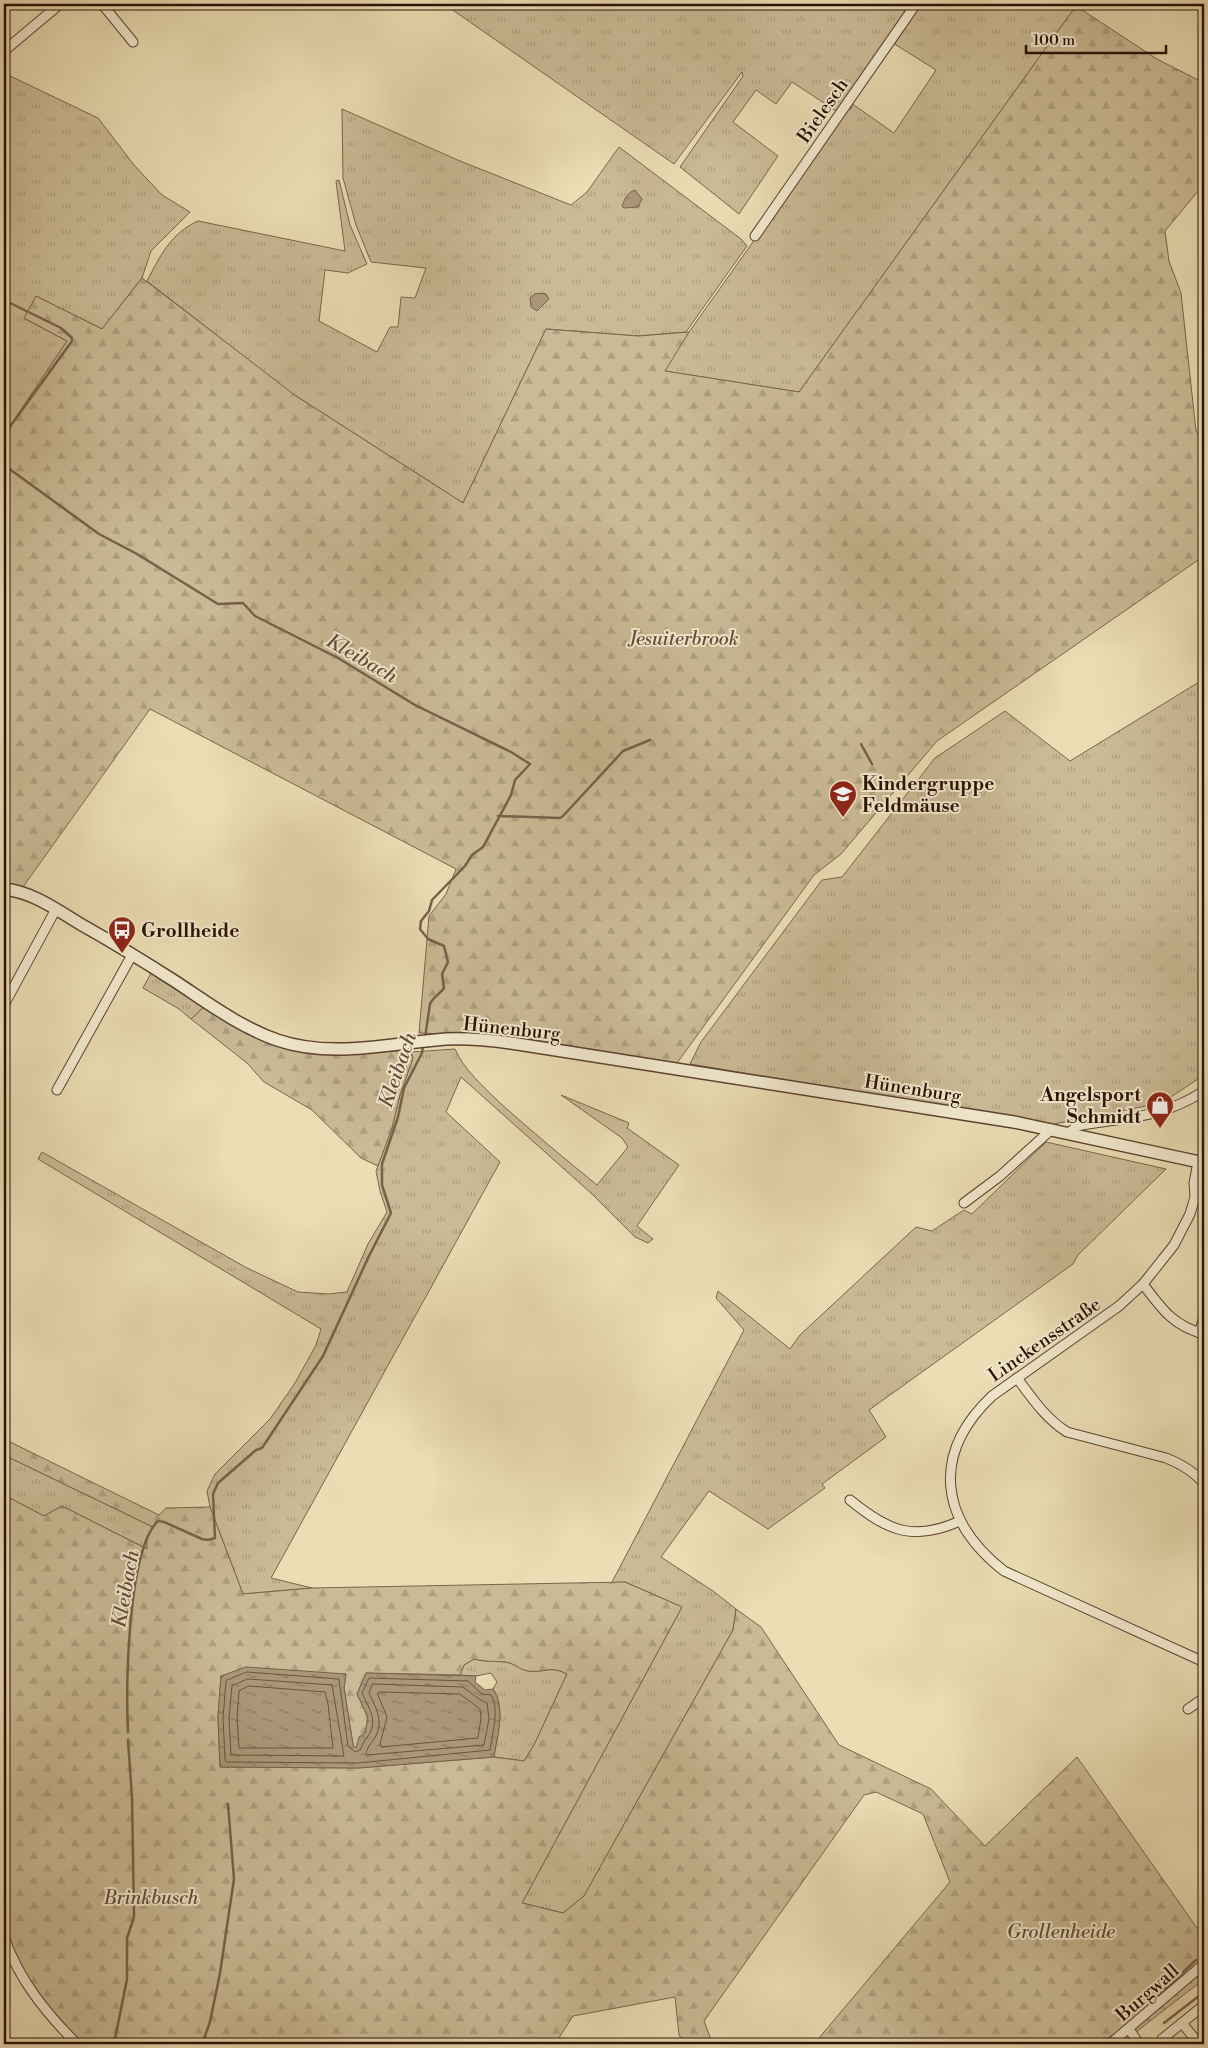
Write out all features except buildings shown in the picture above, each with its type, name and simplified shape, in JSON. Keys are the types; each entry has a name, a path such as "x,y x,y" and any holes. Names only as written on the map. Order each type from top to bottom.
{"street":[{"path":"4,51 60,4"},
{"path":"102,4 133,42"},
{"name":"Bielesch","path":"754,236 916,4"},
{"name":"Hünenburg","path":"4,889 20,891 56,909 132,954 234,1019 276,1040 304,1047 331,1050 428,1041 480,1039 510,1042 986,1117 1201,1162"},
{"path":"4,1004 56,909"},
{"path":"57,1090 132,954"},
{"path":"1069,1133 1077,1126 1160,1113 1174,1108 1204,1091"},
{"path":"964,1203 1000,1176 1052,1130"},
{"name":"Linckensstraße","path":"1201,1162 1194,1183 1195,1197 1190,1214 1174,1245 1143,1284 1119,1306 992,1396 978,1409 957,1443 952,1459 950,1478 953,1500 960,1521 970,1539 985,1556 1004,1570 1204,1662"},
{"name":"Linckensstraße","path":"1195,1197 1204,1189"},
{"path":"1143,1284 1171,1319 1187,1329 1202,1334 1204,1317"},
{"path":"1017,1378 1044,1414 1067,1432 1166,1458 1181,1464 1198,1476 1204,1484"},
{"path":"850,1500 884,1525 903,1531 930,1532 960,1521"},
{"path":"1188,1709 1204,1698"},
{"path":"4,1937 18,1970 30,1990 58,2025 77,2044"},
{"name":"Burgwall","path":"1110,2044 1204,1964"},
{"path":"1162,2039 1204,2005"},
{"path":"1182,2023 1199,2044"},
{"path":"1129,2029 1139,2044"}],"green space":[{"path":"444,4 912,4 836,111 792,82 776,104 756,90 733,122 778,156 739,214 680,167 743,76 742,72 674,164"},
{"path":"921,4 1071,4 1076,6 799,392 664,371 689,332 846,111 852,108 851,103 894,133 936,70 893,43"},
{"name":"Jesuiterbrook","path":"1076,6 1157,59 1204,83 1204,184 1165,231 1169,261 1181,293 1196,431 1204,440 1204,556 937,741 841,854 814,875 677,1063 508,1036 419,1033 429,916 446,894 456,869 150,709 23,887 4,887 4,435 67,341 24,318 36,296 102,329 142,278 296,396 463,503 546,329 638,336 689,332 665,371 799,392"},
{"path":"4,73 98,118 134,165 162,195 190,212 151,251 142,278 102,329 36,296 25,319 67,341 4,435"},
{"path":"342,109 460,161 571,205 587,192 619,147 741,239 747,246 686,332 638,336 546,329 463,503 290,392 147,281 167,246 180,232 198,221 345,251 336,181 339,180 350,225 367,264 348,273 325,270 319,321 377,352 390,327 398,327 401,297 415,298 426,268 371,262 356,225 343,178"},
{"path":"1204,679 1204,1075 1162,1103 1054,1124 690,1064 701,1042 822,880 842,877 935,758 1005,711 1070,761"},
{"path":"151,973 205,1006 191,1019 179,1009 143,988"},
{"path":"205,1006 252,1036 268,1043 302,1052 355,1054 408,1050 413,1058 400,1095 392,1128 378,1166 361,1158 312,1110 264,1082 247,1063 191,1019"},
{"path":"455,1049 480,1084 535,1134 597,1185 628,1147 622,1138 561,1095 629,1123 627,1128 679,1165 637,1226 653,1239 648,1243 635,1237 592,1194 461,1077 446,1112 500,1162 271,1578 312,1588 243,1594 210,1507 207,1491 215,1474 270,1419 295,1383 316,1345 321,1329 38,1159 42,1152 247,1268 298,1292 329,1294 347,1292 368,1244 387,1212 376,1171 392,1128 400,1095 413,1058 411,1052"},
{"path":"1046,1142 1166,1169 1078,1255 1073,1264 869,1410 886,1437 822,1484 825,1488 768,1529 709,1491 661,1557 713,1591 736,1609 733,1630 584,1896 563,1913 522,1903 682,1607 625,1582 611,1584 744,1330 716,1298 718,1291 790,1349 800,1335 916,1227 932,1231 964,1210 972,1214"},
{"name":"Brinkbusch","path":"4,1439 159,1515 166,1508 210,1507 243,1594 312,1588 625,1582 682,1607 522,1903 563,1913 584,1896 733,1630 736,1609 761,1627 839,1745 931,1789 985,1846 1077,1757 1204,1938 1204,1979 1136,2032 1130,2044 814,2044 950,1882 923,1814 876,1792 864,1795 704,2021 712,2042 715,2044 685,2044 679,2035 675,1997 573,2016 555,2044 82,2044 46,2005 26,1977 10,1946 4,1929 4,1495 44,1516 62,1506 147,1549 147,1536 153,1527 4,1455","holes":["474,1659 506,1662 528,1671 556,1670 567,1674 534,1745 524,1761 494,1757 358,1768 220,1767 218,1717 221,1676 346,1674 344,1688 353,1745 356,1748 367,1726 367,1716 357,1694 366,1673 460,1675 464,1665"]},
{"path":"4,1455 153,1527 147,1549 62,1506 44,1516 4,1495"},
{"path":"474,1659 506,1662 528,1671 556,1670 567,1674 534,1745 524,1761 494,1757 500,1722 499,1705 493,1689 497,1682 491,1673 476,1676 460,1675 464,1665"}],"water":[{"path":"635,190 642,199 638,207 624,208 622,206 625,198"},
{"path":"535,294 546,294 549,299 537,311 531,307 530,298"},
{"path":"246,1667 346,1674 344,1688 353,1745 356,1748 359,1737 365,1733 368,1717 357,1694 366,1673 476,1676 475,1682 485,1690 493,1689 499,1705 500,1722 494,1757 358,1768 220,1767 218,1717 221,1676"}],"waterway":[{"name":"Kleibach","path":"4,300 61,328 72,338 72,341 9,428 4,438"},
{"name":"Kleibach","path":"4,465 99,534 137,554 218,604 243,603 255,616 338,658 415,705 511,752 530,764 515,780 511,795 483,847 472,855 465,866 432,900 429,911 421,921 420,929 428,939 444,946 448,962 442,974 444,988 430,1004 425,1038"},
{"path":"498,816 560,818 623,751 650,740"},
{"path":"861,744 872,764"},
{"name":"Kleibach","path":"128,1732 128,1654 134,1589 140,1560 148,1537 158,1521 202,1539 215,1538 213,1494 218,1483 256,1450 262,1448 323,1356 391,1213 382,1185 382,1164 398,1117 404,1088 422,1053 423,1046"},
{"name":"Kleibach","path":"114,2044 127,1979 127,1938 134,1917 132,1798 128,1740"},
{"path":"202,2044 210,2022 220,1973 234,1879 228,1804"},
{"path":"1150,2004 1196,1960"},
{"path":"1164,2023 1204,1992"},
{"path":"1100,2044 1116,2034"}],"place":[{"name":"Kindergruppe Feldmäuse","path":"843,818"},
{"name":"Grollheide","path":"122,954"},
{"name":"Angelsport Schmidt","path":"1160,1129"}],"park label":[{"name":"Grollenheide","path":"1061,1931"}]}
